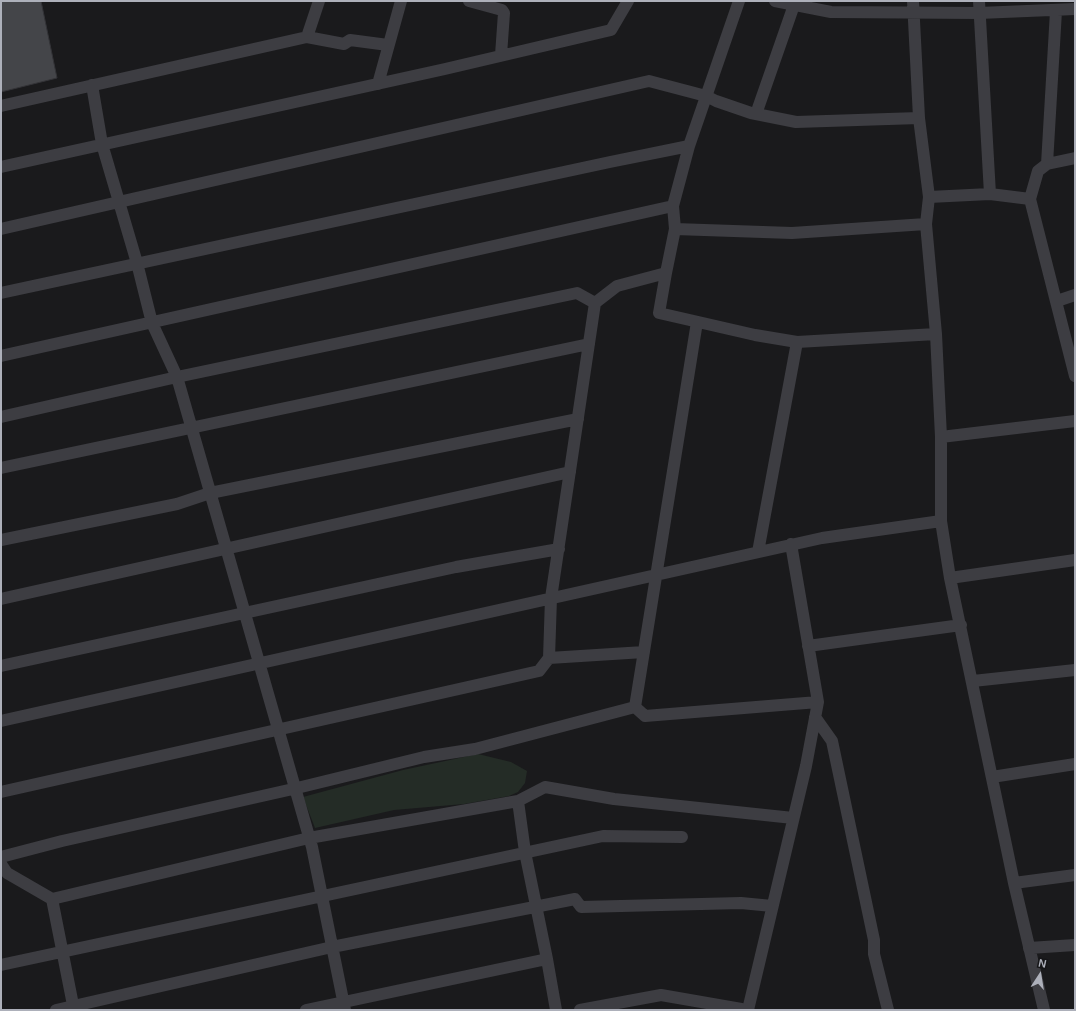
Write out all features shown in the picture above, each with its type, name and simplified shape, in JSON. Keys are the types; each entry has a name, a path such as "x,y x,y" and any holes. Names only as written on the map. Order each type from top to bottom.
{"street":[{"path":"307,36 319,1"},
{"path":"378,84 401,1"},
{"path":"469,1 502,10 504,13 501,55"},
{"path":"1,167 102,144 174,130 611,30 628,1"},
{"path":"739,1 689,146 673,206 674,229 659,313 755,335 797,342 936,334"},
{"path":"776,1 831,12 914,14 1056,11 1075,9"},
{"path":"913,1 919,118 929,197 926,224 936,334 941,438 941,521 950,578 962,624 1014,883 1044,1010"},
{"path":"979,1 990,194"},
{"path":"756,114 794,5"},
{"path":"1047,164 1056,11"},
{"path":"1,106 307,36 344,44 350,40 388,45"},
{"path":"1,229 649,81 706,96 716,101 756,114 796,122 919,118"},
{"path":"92,85 102,144 152,323 177,377 309,838 344,1006"},
{"path":"1,293 689,146"},
{"path":"1075,158 1047,164 1038,171 1030,199 1058,301 1075,376"},
{"path":"929,197 990,194 1030,199"},
{"path":"1,356 673,206"},
{"path":"674,229 792,233 926,224"},
{"path":"1,792 539,671 549,658 551,598 595,303 617,286 666,273"},
{"path":"1,417 177,377 577,293 595,303"},
{"path":"1058,301 1075,295"},
{"path":"635,708 697,322"},
{"path":"758,552 797,342"},
{"path":"1,468 589,344"},
{"path":"1,540 177,504 210,493 578,419"},
{"path":"941,438 1075,421"},
{"path":"1,599 570,472"},
{"path":"1,721 791,544 822,538 941,521"},
{"path":"580,1010 661,995 747,1010 806,766 818,702 791,544"},
{"path":"1,666 456,567 559,549"},
{"path":"950,578 1075,560"},
{"path":"808,646 962,624"},
{"path":"549,658 644,652"},
{"path":"973,681 1075,670"},
{"path":"635,708 645,716 818,702"},
{"path":"1,857 62,841 295,789 424,757 475,749 635,708"},
{"path":"815,717 832,741 874,940 874,954 888,1010"},
{"path":"992,777 1075,764"},
{"path":"1,864 7,873 52,899 309,838 518,801 544,786 614,799 793,818"},
{"path":"518,801 525,852 556,1010"},
{"path":"1,965 603,836 682,837"},
{"path":"1014,883 1075,875"},
{"path":"52,899 74,1008"},
{"path":"56,1010 74,1008 332,947 575,899 581,908 742,903 772,906"},
{"path":"1029,948 1075,945"},
{"path":"306,1010 344,1006 547,959"}],"shaded area":[{"path":"478,754 511,762 527,771 525,783 518,792 509,796 464,804 394,810 315,828 303,797 403,770"}],"building":[{"path":"1,1 41,1 57,78 1,92"}]}
